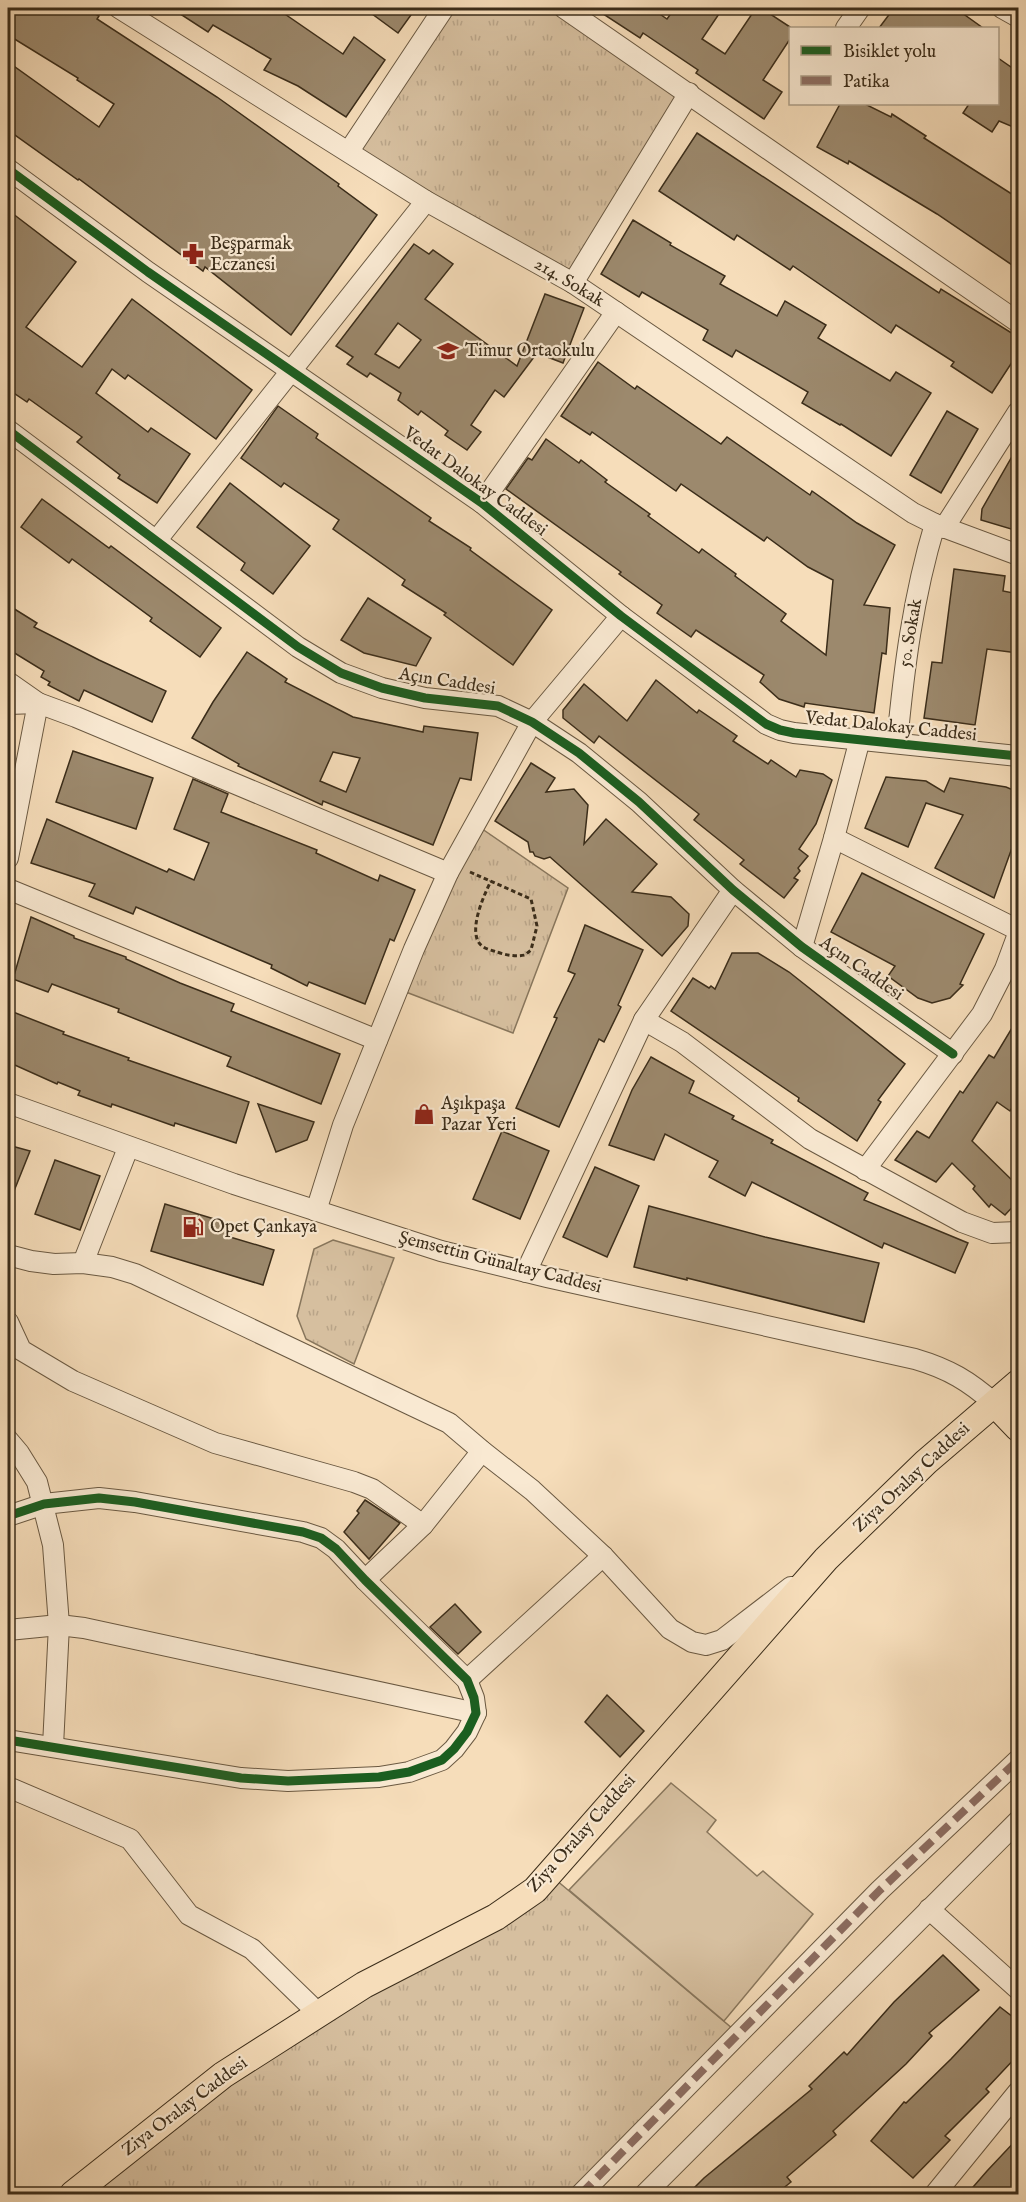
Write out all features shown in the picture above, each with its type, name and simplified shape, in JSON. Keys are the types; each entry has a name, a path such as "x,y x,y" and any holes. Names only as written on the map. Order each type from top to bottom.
{"main road":[{"name":"Ziya Oralay Caddesi","path":"73,2194 223,2075 364,1985 496,1917 535,1890 826,1559 926,1462 1018,1383"},
{"path":"995,1404 1018,1428"}],"street":[{"name":"214. Sokak","path":"120,8 426,201 573,283 914,513 940,526 1018,555"},
{"path":"349,151 444,8"},
{"path":"564,8 1018,321"},
{"path":"847,27 860,8"},
{"path":"1002,8 1018,17"},
{"path":"573,283 688,93"},
{"name":"Vedat Dalokay Caddesi","path":"8,169 148,272 482,503 621,616 766,724 794,733 1018,756"},
{"path":"156,541 426,201"},
{"path":"482,503 616,312"},
{"name":"50. Sokak","path":"897,743 904,662 924,562 940,526 1018,412"},
{"name":"Açın Caddesi","path":"8,430 298,647 341,673 381,688 424,698 498,706 532,722 579,753 639,802 733,890 802,947 952,1054"},
{"path":"316,1211 343,1125 451,868 532,722 621,616"},
{"path":"8,682 38,703 228,779 306,815 451,868"},
{"path":"8,704 38,703"},
{"path":"8,858 38,703"},
{"path":"802,947 860,739"},
{"path":"834,838 1018,932 1005,969 981,1014 865,1170"},
{"path":"8,889 377,1040"},
{"path":"526,1272 644,1020 733,890"},
{"path":"644,1020 682,1042 810,1139 962,1222 992,1233 1018,1232"},
{"name":"Şemsettin Günaltay Caddesi","path":"8,1103 128,1148 441,1251 942,1367 966,1380 995,1404"},
{"path":"83,1263 128,1148"},
{"path":"8,1255 31,1262 83,1263 112,1267 135,1274 449,1423 532,1490 603,1556 670,1629 692,1641 706,1645 722,1640 826,1559"},
{"path":"8,1322 21,1350 73,1382 216,1443 372,1489 423,1525"},
{"path":"8,1440 38,1482 53,1545 59,1625 53,1746"},
{"path":"365,1580 423,1525 482,1451"},
{"path":"8,1516 44,1504 99,1498 135,1502 303,1532 321,1538 336,1549 467,1680 474,1698 476,1713 467,1732 442,1760 410,1772 379,1777 288,1781 242,1778 8,1740"},
{"path":"467,1680 603,1556"},
{"path":"8,1630 59,1625 84,1628 476,1713"},
{"path":"581,2194 880,1890 1018,1760"},
{"path":"8,1786 130,1839 189,1915 252,1949 319,2014"},
{"path":"645,2194 1018,1821"},
{"path":"929,1909 1018,1989"},
{"path":"935,2194 1018,2092"}],"path":[{"path":"451,868 491,881 531,899 537,926 531,950 525,955 501,954 486,949 478,942 476,933 478,916 482,898 491,881"}],"green space":[{"path":"444,8 564,8 689,93 573,283 349,151"},
{"path":"475,824 568,888 513,1033 398,989"},
{"path":"333,1240 394,1258 354,1364 306,1339 297,1316 314,1249"},
{"path":"671,1783 716,1820 707,1832 757,1876 763,1871 813,1914 724,2021 569,1890"},
{"path":"549,1874 739,2034 581,2194 73,2194 151,2130"}],"building":[{"path":"8,8 85,8 99,16 97,19 217,97 339,184 338,186 377,215 291,335 205,267 203,271 79,179 8,130 8,62 99,127 114,104 77,80 78,78 8,35"},
{"path":"171,8 276,8 343,54 354,37 385,60 346,117 298,86 264,70 271,59 213,25 208,32"},
{"path":"364,8 416,8 398,33"},
{"path":"594,8 651,8 667,19 675,8 723,8 702,39 725,54 756,8 761,8 790,27 789,41 763,80 782,92 764,119 696,73 698,70 643,33 640,38"},
{"path":"894,8 955,8 982,27 880,27"},
{"path":"999,59 1018,72 1018,129 999,121 992,132 963,113 968,105 999,105"},
{"path":"839,105 867,105 891,117 892,114 926,136 924,138 1018,198 1018,269 937,214 849,161 848,164 817,147"},
{"path":"697,133 939,293 941,289 1018,337 1018,353 992,393 951,366 954,362 896,325 891,333 793,266 790,270 737,235 734,240 659,191"},
{"path":"8,210 76,262 26,327 82,367 132,299 252,390 216,439 128,375 125,379 112,369 96,393 148,432 151,428 190,454 157,503 118,478 120,475 77,442 82,437 29,399 27,402 8,389"},
{"path":"633,220 671,243 670,245 725,276 720,284 777,316 785,301 826,325 818,338 890,381 896,372 931,393 891,456 841,424 802,403 808,392 736,350 732,357 703,340 708,330 642,292 639,297 601,274"},
{"path":"414,244 429,254 433,250 453,264 425,299 517,366 545,294 584,308 563,363 537,353 504,397 495,390 471,425 481,432 467,450 445,435 448,431 421,411 418,415 398,400 401,393 370,373 367,377 347,364 353,357 336,346","holes":["398,323 421,340 399,368 375,354"]},
{"path":"598,362 635,389 637,386 721,444 727,437 810,495 812,491 857,523 895,545 864,605 890,608 886,654 882,653 874,713 805,703 804,707 779,699 760,682 764,675 696,630 691,637 657,613 662,605 619,574 621,572 506,489 528,458 532,460 546,439 579,463 581,460 607,480 605,482 650,514 648,516 699,553 702,549 736,574 735,576 786,614 781,621 826,655 833,580 808,567 767,537 764,541 681,484 676,491 592,432 590,435 561,416"},
{"path":"278,406 318,434 316,438 431,518 429,521 471,548 470,550 552,610 513,665 444,615 446,613 402,585 405,580 333,529 339,520 284,483 281,487 241,458"},
{"path":"947,411 978,429 941,493 910,475"},
{"path":"1018,446 1018,531 981,520 982,509"},
{"path":"230,483 310,546 273,594 241,570 245,563 197,527"},
{"path":"42,499 109,548 111,546 221,628 200,657 150,621 152,618 72,559 69,563 21,527"},
{"path":"954,569 1005,576 1003,591 1018,594 1018,653 987,649 975,725 924,718 932,662 942,663"},
{"path":"368,598 431,638 416,666 364,653 341,640"},
{"path":"8,605 37,623 34,627 166,691 152,722 84,690 79,701 48,685 50,682 41,677 44,671 8,649"},
{"path":"247,652 287,679 285,682 353,717 423,732 424,726 478,733 471,780 460,778 433,845 323,801 322,805 238,766 239,764 192,738","holes":["333,752 360,758 346,792 320,781"]},
{"path":"656,680 697,713 699,710 737,736 733,741 768,764 771,760 796,777 800,770 823,774 832,780 816,824 799,849 808,856 798,868 800,871 794,878 798,880 784,898 740,864 744,860 694,820 699,814 599,736 594,743 563,718 563,710 584,684 627,721"},
{"path":"73,751 153,778 136,829 56,802"},
{"path":"531,763 555,778 546,792 574,789 588,805 584,844 606,819 657,864 632,892 671,897 689,914 688,926 662,956 550,857 544,859 535,856 533,852 530,852 528,842 495,821"},
{"path":"886,777 926,781 944,792 950,778 1006,787 1018,792 1018,831 994,898 935,868 963,815 926,803 908,847 865,828"},
{"path":"193,779 228,794 221,812 317,850 316,853 378,881 380,875 415,890 394,941 390,939 365,1004 309,982 307,986 271,968 272,965 136,907 133,914 89,896 95,884 31,863 47,819 167,872 169,869 194,880 209,843 174,829"},
{"path":"862,873 984,934 960,984 963,985 950,998 932,1003 918,998 888,976 895,966 831,932"},
{"path":"31,917 74,938 126,957 126,959 180,983 234,1004 231,1011 340,1054 321,1104 227,1066 231,1057 118,1012 119,1009 52,984 48,992 13,979"},
{"path":"585,925 643,950 618,1005 621,1007 604,1042 599,1039 559,1127 516,1108 557,1018 554,1017 575,974 568,971"},
{"path":"732,953 758,953 789,972 905,1064 878,1100 881,1102 857,1141 798,1101 799,1098 671,1011 693,978 715,989"},
{"path":"8,1010 64,1032 63,1034 129,1058 128,1060 249,1102 236,1143 175,1123 174,1126 112,1104 111,1107 78,1095 80,1091 58,1082 57,1084 8,1062"},
{"path":"1018,1018 1018,1098 1010,1111 997,1102 972,1141 1018,1186 1018,1201 1005,1215 991,1204 989,1207 973,1189 975,1186 952,1163 936,1182 895,1160 917,1131 929,1138 960,1091 963,1093 989,1055 994,1058"},
{"path":"651,1057 694,1081 689,1093 734,1116 732,1119 773,1140 771,1143 868,1193 864,1200 968,1243 955,1273 884,1243 882,1248 752,1182 745,1196 709,1177 718,1161 665,1134 654,1160 609,1145 632,1090"},
{"path":"258,1104 314,1122 307,1140 276,1152"},
{"path":"502,1131 549,1151 520,1219 473,1199"},
{"path":"8,1145 30,1151 8,1206"},
{"path":"55,1160 100,1176 80,1230 35,1214"},
{"path":"595,1167 639,1186 607,1257 563,1237"},
{"path":"165,1204 234,1225 230,1237 274,1250 263,1285 151,1251"},
{"path":"649,1206 765,1237 879,1263 864,1322 634,1267"},
{"path":"365,1500 400,1523 369,1559 344,1532 359,1513 357,1511"},
{"path":"455,1604 481,1632 458,1654 430,1627"},
{"path":"607,1695 644,1731 620,1757 585,1722"},
{"path":"943,1955 979,1990 929,2033 932,2036 906,2064 833,2131 836,2135 787,2177 791,2182 776,2194 688,2194 704,2178 812,2089 809,2086 844,2052 847,2055 894,2002"},
{"path":"1000,2007 1018,2021 1018,2055 986,2089 989,2092 945,2136 950,2140 913,2178 871,2141 904,2102 906,2103 951,2059"},
{"path":"1018,2138 1018,2194 967,2194 987,2171"}],"marked path":[{"path":"581,2194 880,1890 1018,1760"}],"cycle path":[{"path":"8,169 148,272 482,503 621,616 766,724 794,733 1018,756"},
{"path":"8,430 298,647 341,673 382,688 425,698 498,706 532,722 579,753 639,802 733,890 802,947 953,1054"},
{"path":"8,1516 44,1504 99,1498 135,1502 303,1532 321,1538 336,1549 467,1680 474,1698 476,1713 467,1732 442,1760 409,1772 379,1777 288,1781 241,1778 8,1740"}],"place":[{"name":"Beşparmak Eczanesi","path":"193,254"},
{"name":"Timur Ortaokulu","path":"448,351"},
{"name":"Aşıkpaşa Pazar Yeri","path":"424,1114"},
{"name":"Opet Çankaya","path":"193,1227"}]}
